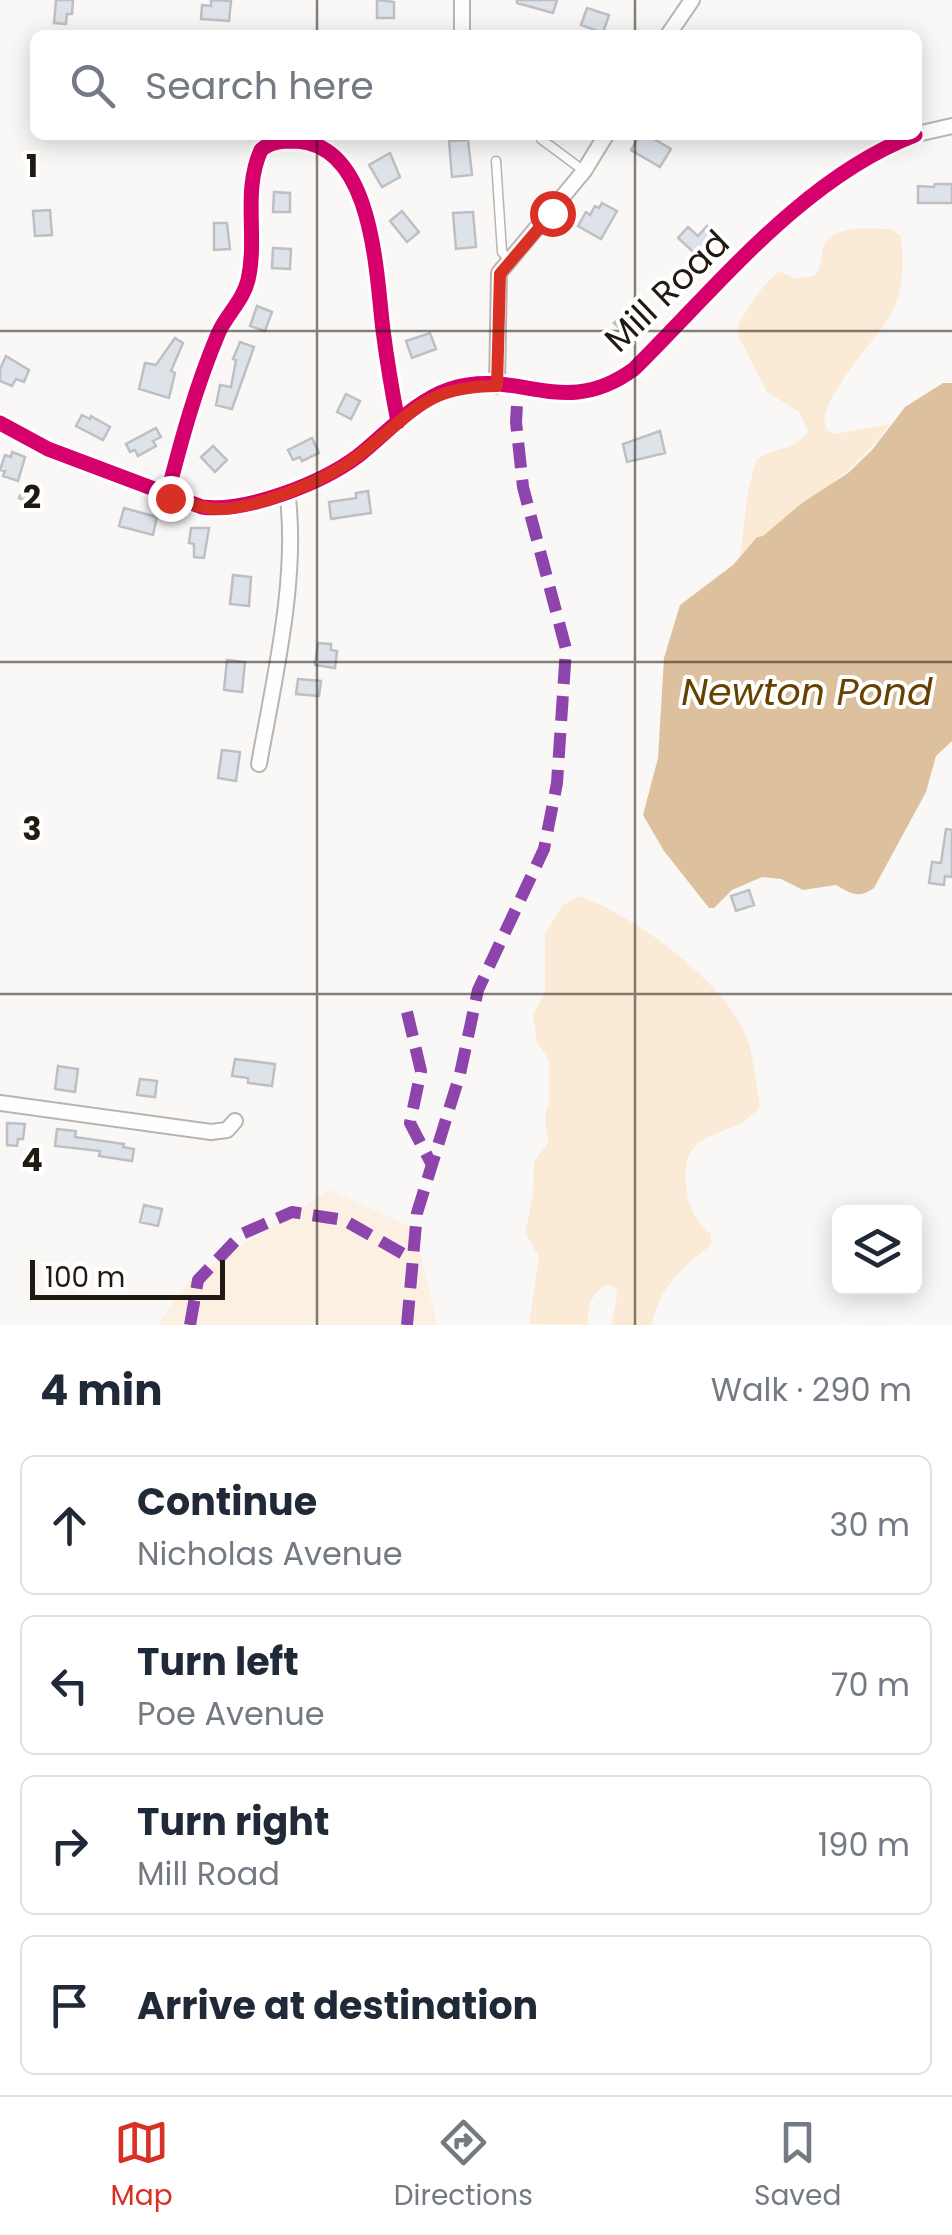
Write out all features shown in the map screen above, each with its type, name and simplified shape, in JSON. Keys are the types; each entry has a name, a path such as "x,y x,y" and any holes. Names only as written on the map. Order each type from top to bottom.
{"street":[{"path":"462,0 462,30"},
{"path":"671,30 692,0"},
{"name":"Mill Road","path":"922,134 952,126"},
{"path":"497,386 500,274 584,171 603,140"},
{"name":"Mill Road","path":"0,423 48,449 166,496 219,509 240,506 329,474 357,457 434,396 452,388 497,386 573,394 614,384 816,193 906,140"},
{"path":"166,496 205,366 220,328 247,283 250,187 261,150 271,143 302,142 321,148 339,162 352,180 369,224 398,422"},
{"path":"259,764 290,554 292,524 287,491"},
{"path":"0,1103 211,1132 226,1130 235,1121"}],"lane":[{"path":"543,140 584,171"},
{"path":"496,161 502,252 510,262"}],"shaded area":[{"path":"855,229 891,229 901,236 903,264 896,303 835,393 824,421 827,430 835,434 890,424 863,457 757,537 740,557 756,460 791,446 808,431 799,412 767,392 739,337 738,324 778,271 797,279 815,275 830,237"},
{"path":"579,896 651,934 720,995 747,1038 755,1072 760,1106 749,1118 710,1136 691,1152 686,1166 687,1194 697,1219 711,1234 711,1245 681,1270 666,1289 652,1325 612,1325 617,1293 608,1284 591,1301 588,1325 529,1324 539,1257 525,1233 533,1196 534,1162 548,1143 545,1117 549,1103 549,1060 537,1042 533,1015 545,992 545,933 563,905"},
{"path":"330,1190 415,1229 437,1325 158,1325 191,1278"}],"water":[{"name":"Newton Pond","path":"943,383 952,383 952,741 936,756 926,792 874,888 859,894 836,885 803,890 781,879 762,877 732,890 714,908 709,908 664,851 643,815 658,758 664,658 680,605 733,565 757,537 848,473 872,450 905,407"}],"building":[{"path":"56,0 73,0 66,24 54,23"},
{"path":"211,0 231,1 229,21 201,19 202,5 211,6"},
{"path":"377,0 394,2 394,18 377,18"},
{"path":"517,0 557,0 553,13"},
{"path":"587,8 609,15 604,30 581,25"},
{"path":"468,140 472,175 452,177 449,141"},
{"path":"637,140 656,140 671,149 660,167 631,150"},
{"path":"390,153 400,177 382,187 369,165"},
{"path":"952,184 952,203 918,203 918,186"},
{"path":"274,192 290,193 290,212 273,212"},
{"path":"602,203 617,211 601,239 578,226 586,212 590,215"},
{"path":"50,210 52,235 35,236 33,211"},
{"path":"402,211 419,232 407,242 390,221"},
{"path":"473,212 476,247 456,249 453,213"},
{"path":"214,223 227,223 230,249 214,250"},
{"path":"707,226 717,235 701,259 678,238 688,227 698,236"},
{"path":"273,248 291,249 290,269 272,268"},
{"path":"634,304 645,315 626,334 614,323"},
{"path":"257,306 272,312 265,331 250,326"},
{"path":"430,333 436,349 412,358 406,341"},
{"path":"175,338 183,343 171,371 175,373 169,398 139,389 145,363 156,365"},
{"path":"240,342 254,347 232,409 216,405 220,385 231,387 236,360 233,359"},
{"path":"6,356 29,370 24,382 16,379 12,386 0,381"},
{"path":"346,394 360,401 351,419 337,412"},
{"path":"82,415 110,427 103,440 76,426"},
{"path":"156,428 161,437 153,441 156,446 138,456 135,450 130,452 126,444"},
{"path":"660,431 665,453 627,462 623,444"},
{"path":"312,438 319,453 302,461 300,457 293,460 288,450"},
{"path":"213,446 227,460 215,472 201,457"},
{"path":"12,452 25,457 18,481 3,476 5,471 0,470 5,455 11,457"},
{"path":"24,486 40,492 35,505 19,498"},
{"path":"368,491 371,513 331,519 329,502 356,498 356,493"},
{"path":"124,508 157,517 153,535 119,526"},
{"path":"191,528 209,528 204,558 194,557 194,544 189,543"},
{"path":"233,575 251,577 249,606 230,604"},
{"path":"318,643 331,644 331,650 337,651 335,668 315,665"},
{"path":"227,660 245,662 242,692 224,690"},
{"path":"298,679 321,681 319,696 296,694"},
{"path":"222,750 240,752 236,781 218,778"},
{"path":"946,829 952,830 952,877 945,876 944,885 929,883 932,862 941,863"},
{"path":"749,890 754,905 736,911 731,896"},
{"path":"235,1059 275,1064 272,1086 232,1076"},
{"path":"58,1066 78,1069 75,1092 55,1089"},
{"path":"140,1079 157,1081 155,1097 137,1095"},
{"path":"7,1123 25,1124 23,1139 18,1139 17,1146 7,1145"},
{"path":"57,1129 76,1131 75,1137 124,1144 123,1147 134,1149 132,1161 99,1156 100,1151 55,1146"},
{"path":"144,1205 162,1209 158,1226 140,1222"}],"marked path":[{"path":"407,1325 417,1213 460,1074 478,990 544,849 557,783 566,649 523,487 516,422 518,387"},
{"path":"407,1012 421,1071 410,1123 432,1165"},
{"path":"190,1325 198,1280 242,1234 292,1212 344,1220 412,1259"}],"cycle path":[{"path":"0,423 48,449 202,507 261,501 304,486 343,466 413,409 450,389 498,384 563,392 609,384 634,369 799,206 874,154 904,140"},
{"path":"167,496 210,354 248,280 252,182 261,150 273,143 297,141 323,148 342,165 356,188 373,247 398,422"}],"route":[{"path":"170,498 219,509 262,500 329,474 357,457 434,396 452,388 497,386 500,274 552,213"}]}
